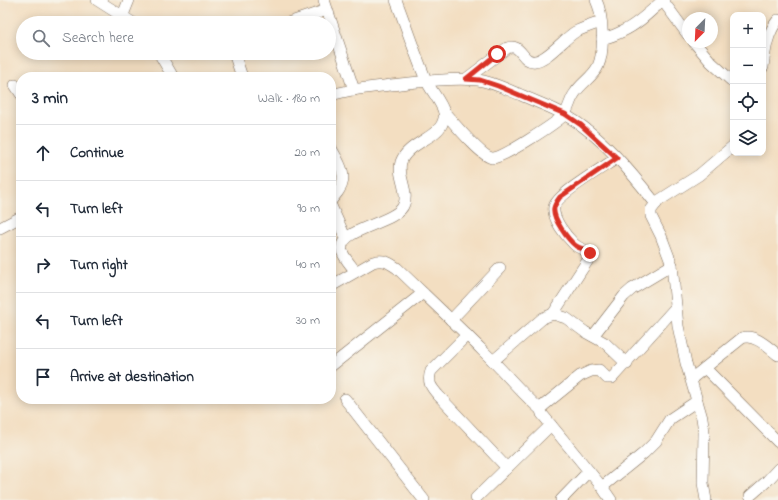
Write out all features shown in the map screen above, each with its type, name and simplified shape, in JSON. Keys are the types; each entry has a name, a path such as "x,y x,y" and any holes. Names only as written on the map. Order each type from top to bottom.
{"street":[{"path":"97,0 123,15 129,0"},
{"path":"396,0 427,81 444,112 482,152 491,158 500,157 533,137 565,114 574,93 598,68 602,53 602,40 600,12 596,0"},
{"path":"602,40 632,26 663,0 682,27"},
{"path":"303,16 326,5 330,16"},
{"path":"766,49 770,33 778,20"},
{"path":"466,79 507,48 512,46 515,47 528,60 535,61 542,58 575,32 601,22"},
{"path":"336,35 354,90"},
{"path":"699,48 711,62 730,79"},
{"path":"163,60 170,72"},
{"path":"236,60 240,72"},
{"path":"336,94 371,86 466,79 480,80 498,86 565,114 581,125 617,158 639,182 656,204"},
{"path":"355,271 341,249 342,244 346,239 360,230 394,215 404,206 405,198 400,174 400,164 409,150 440,128 444,117 444,112"},
{"path":"706,500 703,482 702,459 704,432 702,418 678,326 672,265 661,236 651,216 651,210 665,196 699,175 730,149"},
{"path":"336,157 341,166 344,177 340,190 336,194"},
{"path":"493,361 543,318 553,314 590,257 590,253 587,250 576,246 558,223 554,214 555,203 560,197 617,158"},
{"path":"336,217 346,239"},
{"path":"0,228 16,220"},
{"path":"336,283 355,271 373,262 381,260 397,268 467,335 541,410 542,414 611,500"},
{"path":"593,336 624,296 632,289 672,265"},
{"path":"451,320 500,268"},
{"path":"336,362 423,293"},
{"path":"541,410 543,406 586,372 599,370 607,378 612,378 627,364 676,307"},
{"path":"553,314 566,318 585,332 606,343 627,364"},
{"path":"467,335 431,371 428,377 432,388 438,395 507,468"},
{"path":"691,379 742,338 747,336 753,338 778,355"},
{"path":"705,368 778,442"},
{"path":"345,399 424,500"},
{"path":"602,487 644,453 656,441 670,419 697,401"},
{"path":"476,498 551,425"},
{"path":"750,496 778,469"},
{"path":"561,500 589,471"}],"route":[{"path":"497,54 466,79 480,80 498,86 565,114 581,125 617,158 560,197 555,203 554,214 558,223 576,246 587,250 590,253"}]}
